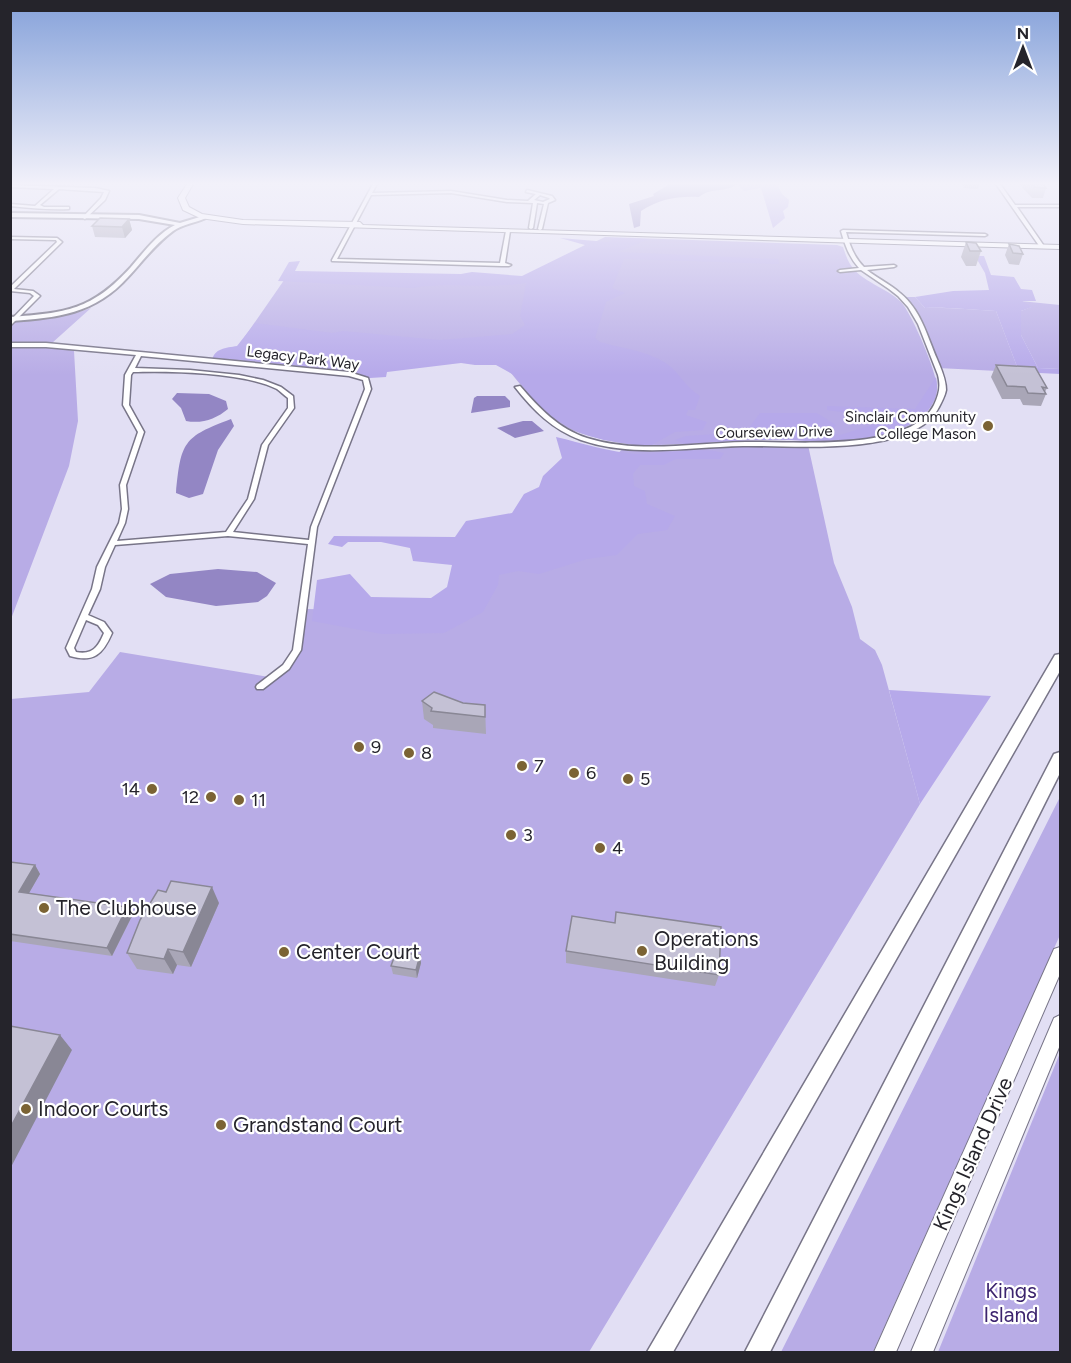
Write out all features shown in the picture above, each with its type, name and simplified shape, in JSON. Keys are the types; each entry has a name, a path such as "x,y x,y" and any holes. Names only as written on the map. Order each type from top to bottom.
{"highway":[{"path":"659,1353 1060,659"},
{"path":"756,1353 1060,758"}],"main road":[{"name":"Kings Island Drive","path":"885,1353 1060,955"},
{"name":"Kings Island Drive","path":"922,1353 1060,1024"}],"street":[{"path":"11,290 54,248"},
{"path":"14,318 64,313 91,304 117,286 152,248"},
{"path":"341,248 334,261 509,265"},
{"path":"502,265 505,248"},
{"name":"Courseview Drive","path":"518,387 543,416 563,429 599,443 625,447 668,449 768,443 838,445 873,441 895,435 920,424 934,411 942,395 942,378 910,306 861,269 849,248"},
{"path":"840,271 894,266"},
{"path":"10,325 14,318 37,296 31,292 11,290"},
{"name":"Legacy Park Way","path":"10,345 46,345 139,356 349,374 366,379 369,389 314,527 301,636 297,650 286,667 260,687"},
{"path":"83,616 106,626 108,633 99,651 89,656 72,654 70,648 83,616 114,543 122,523 125,508 123,485 141,432 126,405 130,370 139,356"},
{"path":"130,370 171,369 228,375 276,387 291,397 291,408 265,445 251,499 228,534"},
{"path":"114,543 228,534 311,542"}],"green space":[{"path":"583,248 843,248 849,262 860,275 895,297 905,308 933,370 937,393 929,409 919,418 903,428 866,438 827,441 769,439 651,445 604,440 567,427 534,401 498,357 228,361 289,273 523,277"},
{"path":"900,297 915,297 925,308 996,311 1019,372 938,368 915,314"},
{"path":"1020,301 1060,305 1060,369 1038,368 1021,335 1021,311 1031,307"},
{"path":"91,308 52,343 74,351 78,421 69,466 11,619 11,319 61,316"},
{"path":"742,444 808,445 834,563 852,607 860,639 875,650 882,665 920,804 589,1352 11,1352 11,699 89,692 120,652 275,678 297,650 304,609 438,611 625,447 641,449"},
{"path":"1060,797 1060,935 873,1352 781,1352"},
{"name":"Kings Island","path":"1060,1053 1060,1352 938,1352"}],"shaded area":[{"path":"580,248 628,248 618,252 778,259 779,264 624,259 612,288 625,293 606,302 595,338 600,342 652,356 671,367 700,396 695,410 688,410 686,415 707,422 703,430 675,432 652,445 633,445 604,440 578,432 555,419 537,403 514,375 496,365 461,363 387,372 386,377 370,378 341,371 212,361 218,351 237,346 255,323 333,333 343,331 440,340 512,334 525,325 520,316 526,283 412,288 278,281 289,262 300,261 295,271 461,274 472,272 522,276"},
{"path":"975,256 984,256 991,275 1014,277 1021,289 1032,290 1036,301 1022,301 1032,307 1021,311 1021,335 1038,368 1060,369 1060,374 1019,372 996,311 925,308 915,297 953,291 989,290 985,273"},
{"path":"936,377 936,393 931,407 920,418 906,427 873,438 842,442 748,440 686,444 675,440 686,436 746,432 760,413 817,413 836,425 831,432 840,435 892,419 827,410 827,406 915,409"},
{"path":"177,393 209,394 226,401 228,409 208,420 186,421 181,408 172,399"},
{"path":"477,396 505,396 510,401 510,407 471,413 474,398"},
{"path":"231,419 234,426 218,450 203,494 189,498 176,493 180,462 187,444 203,431"},
{"path":"532,421 544,431 515,438 497,428"},
{"path":"556,437 635,454 704,450 724,453 720,459 676,459 664,465 640,465 633,474 634,486 645,491 647,504 675,516 667,530 638,534 617,555 587,559 539,574 518,571 499,575 498,585 483,612 444,633 382,634 312,621 317,580 350,574 371,597 431,598 447,587 452,565 413,561 410,548 381,542 348,542 342,547 328,544 334,536 455,537 466,521 512,513 524,494 539,487 543,476 562,458"},
{"path":"218,569 257,572 276,583 267,596 258,602 216,606 166,597 150,584 170,574"},
{"path":"889,690 991,696 920,804"}],"building":[{"path":"968,248 979,248 981,251 970,251"},
{"path":"1011,248 1020,248 1023,254 1013,253"},
{"path":"996,365 1035,367 1047,388 1042,387 1046,394 1028,393 1025,387 1007,386"},
{"path":"434,692 463,703 485,705 485,717 431,711 432,708 422,701"},
{"name":"The Clubhouse","path":"10,862 35,865 19,892 127,907 107,948 10,934"},
{"path":"171,881 212,887 183,952 168,949 164,959 127,953 140,920 158,890 166,892"},
{"name":"Operations Building","path":"616,912 721,927 719,975 566,951 572,916 615,923"},
{"path":"396,952 420,955 416,970 391,966"},
{"path":"10,1026 60,1035 10,1128"}],"place":[{"name":"Sinclair Community College Mason","path":"988,426"},
{"name":"9","path":"359,747"},
{"name":"8","path":"409,753"},
{"name":"7","path":"522,766"},
{"name":"6","path":"574,773"},
{"name":"5","path":"628,779"},
{"name":"14","path":"152,789"},
{"name":"12","path":"211,797"},
{"name":"11","path":"239,800"},
{"name":"3","path":"511,835"},
{"name":"4","path":"600,848"},
{"name":"The Clubhouse","path":"44,908"},
{"name":"Operations Building","path":"642,951"},
{"name":"Center Court","path":"284,952"},
{"name":"Indoor Courts","path":"26,1109"},
{"name":"Grandstand Court","path":"221,1125"}]}
